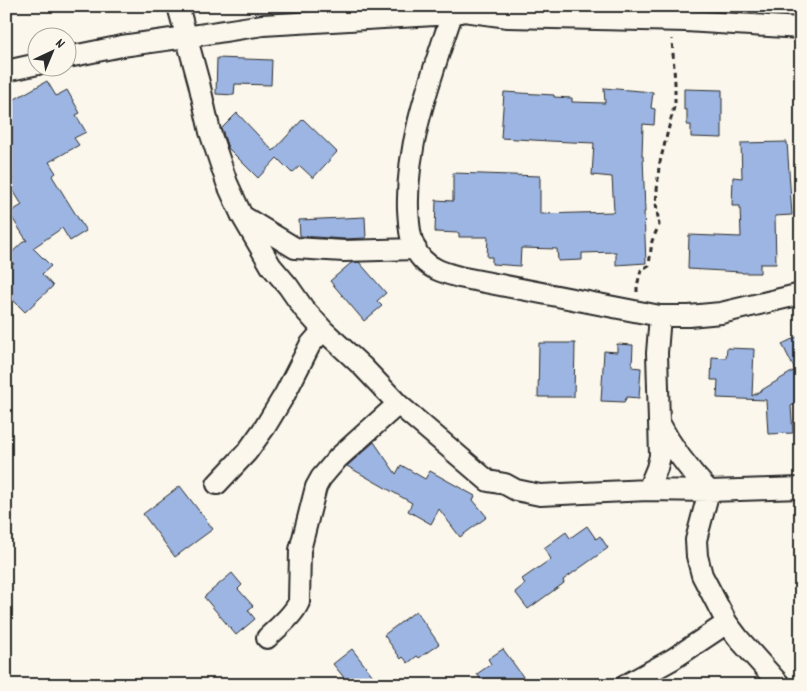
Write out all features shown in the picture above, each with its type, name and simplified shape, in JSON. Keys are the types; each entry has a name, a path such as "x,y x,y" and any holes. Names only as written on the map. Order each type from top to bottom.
{"street":[{"path":"178,6 210,132 227,183 242,216 271,266 304,309 323,330 363,367 398,404 488,481 505,484 526,493 540,495 648,490 801,488"},
{"path":"461,10 422,106 412,152 408,193 409,227 412,242 421,258 427,264 435,269 459,277 660,316 721,313 801,294"},
{"path":"78,55 122,46 263,25 461,10 508,17 532,12 801,28"},
{"path":"6,70 28,66"},
{"path":"242,216 295,248 344,251 416,248"},
{"path":"648,490 660,456 657,352 660,316"},
{"path":"218,484 247,452 265,427 285,394 310,345 323,330"},
{"path":"267,638 296,608 299,602 301,544 313,496 321,478 338,458 398,404"},
{"path":"659,422 676,452 709,490"},
{"path":"709,490 696,540 697,556 702,574 727,623 780,685"},
{"path":"626,685 673,659 727,623"}],"path":[{"path":"636,312 639,278 642,270 649,265 652,242 659,226 656,203 658,166 675,103 670,21"}],"building":[{"path":"217,58 272,60 271,85 235,84 234,95 216,94"},
{"path":"47,81 56,96 67,90 80,113 76,115 86,132 74,138 79,145 49,162 56,173 52,176 86,231 70,241 62,228 33,248 51,266 42,274 53,286 25,312 6,293 6,272 14,264 7,257 25,240 27,241 9,213 22,205 8,182 13,179 6,167 6,104"},
{"path":"604,88 653,92 651,108 655,109 654,125 643,124 642,156 646,263 616,265 616,252 582,253 582,260 558,261 557,249 521,248 520,266 492,264 492,257 487,257 488,237 459,237 459,233 435,232 436,200 453,201 453,173 540,176 540,214 614,212 612,177 592,175 594,143 501,138 504,92 554,95 554,97 572,98 572,102 605,103"},
{"path":"684,89 722,90 722,138 691,137 691,125 687,125 687,110 684,110"},
{"path":"237,113 273,151 303,119 337,152 313,178 300,166 292,173 277,158 258,178 228,148 224,132 221,129"},
{"path":"787,142 792,215 775,216 776,264 760,264 760,273 688,269 689,235 741,237 740,206 732,206 733,177 742,178 741,143"},
{"path":"365,217 366,238 344,239 300,236 299,220"},
{"path":"359,262 386,293 377,301 382,306 364,321 330,281 351,263"},
{"path":"801,335 801,401 791,406 793,433 768,434 766,400 717,398 718,380 711,380 712,357 726,358 727,348 754,349 752,396 795,370 782,344"},
{"path":"539,343 575,343 574,397 538,397"},
{"path":"617,344 633,345 632,367 641,368 639,398 627,397 624,402 601,401 604,351 617,352"},
{"path":"374,442 396,474 401,465 425,479 430,471 475,496 473,500 487,517 460,537 439,509 431,524 408,511 412,503 347,466"},
{"path":"180,486 213,529 175,557 143,514"},
{"path":"587,526 596,539 600,536 608,548 563,580 564,583 528,609 515,592 525,584 522,579 551,559 544,548 566,532 570,538"},
{"path":"232,573 242,585 238,589 253,606 248,610 255,619 236,635 204,597"},
{"path":"416,611 439,644 408,663 403,657 401,659 384,635"},
{"path":"352,649 380,685 350,685 333,664"},
{"path":"503,649 529,685 485,685 477,674 491,664 488,659"}]}
